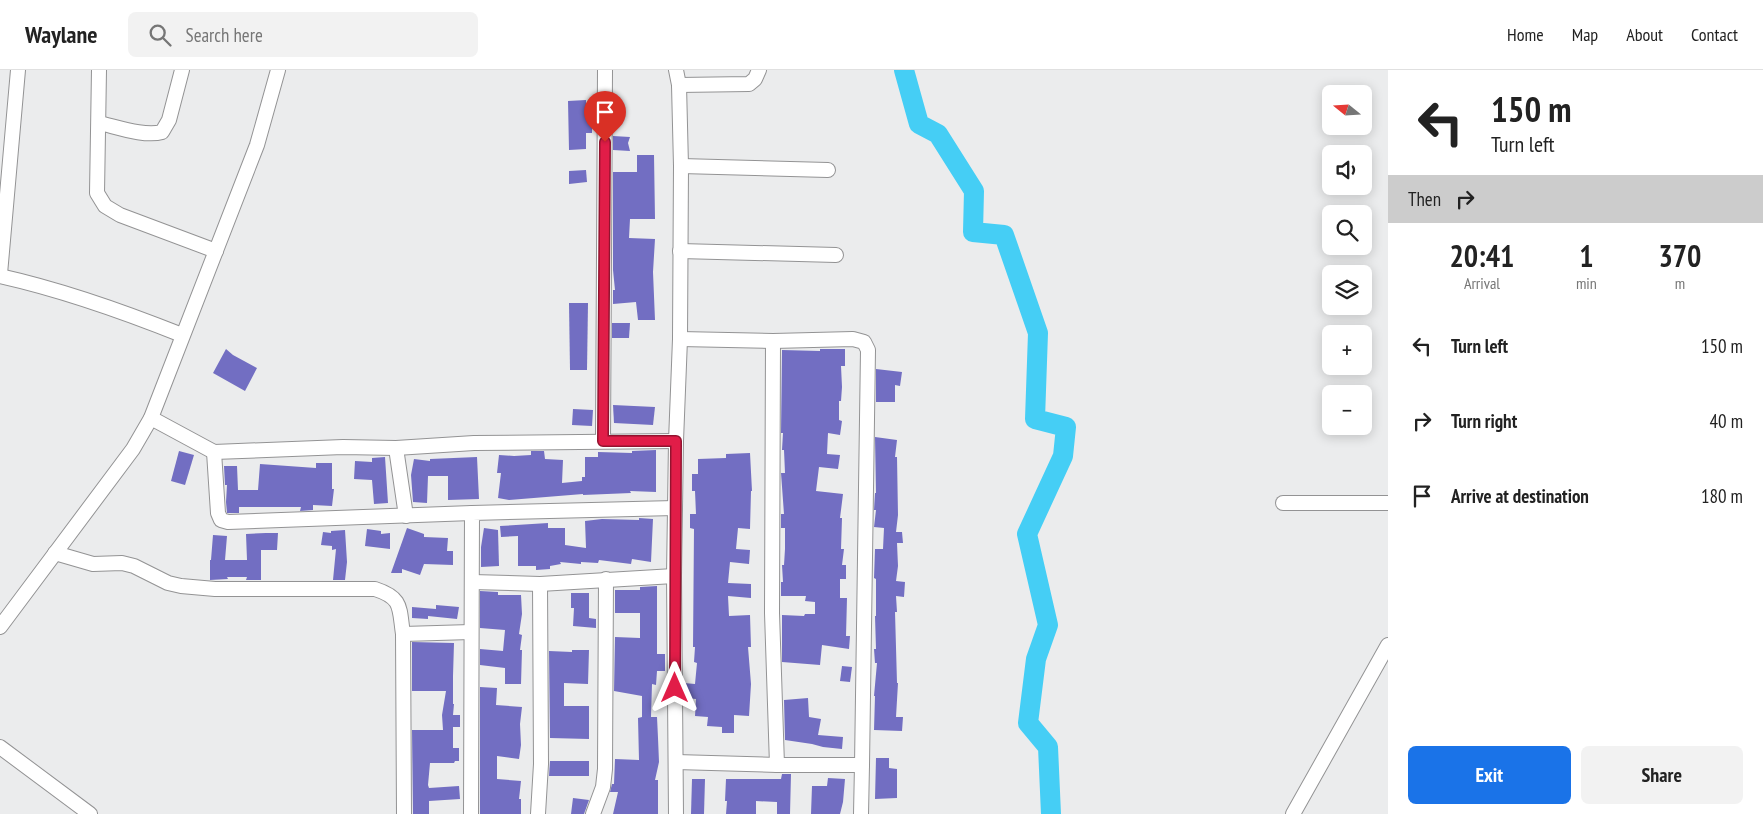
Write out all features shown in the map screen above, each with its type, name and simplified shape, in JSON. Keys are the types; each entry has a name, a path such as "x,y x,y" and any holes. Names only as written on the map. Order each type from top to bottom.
{"street":[{"path":"18,70 3,193 0,275 67,292 182,336"},
{"path":"99,70 97,193 105,206 120,215 216,251"},
{"path":"99,123 150,134 162,132 170,120 182,70"},
{"path":"0,627 133,449 151,418 256,145 278,70"},
{"path":"603,441 605,70"},
{"path":"676,70 679,85 681,166 680,339 674,576 676,814"},
{"path":"679,85 748,84 755,79 759,70"},
{"path":"681,166 828,170"},
{"path":"680,251 836,255"},
{"path":"680,339 773,341 853,339 864,342 868,350 861,814"},
{"path":"773,341 772,613 777,765"},
{"path":"151,418 214,452 343,447 396,448 474,443 676,441"},
{"path":"396,448 406,516"},
{"path":"214,452 218,513 221,520 228,522 675,508"},
{"path":"1283,503 1388,503"},
{"path":"470,814 472,513"},
{"path":"55,553 93,564 122,563 134,566 168,583 181,586 215,589 374,589 388,593 395,598 399,609 403,634 404,814"},
{"path":"472,582 540,584 674,576"},
{"path":"593,814 603,788 605,769 606,579"},
{"path":"538,814 541,764 540,584"},
{"path":"403,634 470,632"},
{"path":"1293,814 1388,645"},
{"path":"0,747 90,814"},
{"path":"676,762 862,765"}],"building":[{"path":"586,100 586,117 592,117 592,133 586,133 586,149 569,150 568,101"},
{"path":"613,136 630,137 628,143 630,151 613,150"},
{"path":"637,155 654,155 655,219 630,219 629,238 655,239 653,272 655,320 638,320 636,302 613,304 613,290 615,290 613,270 613,172 637,172"},
{"path":"586,170 587,182 569,184 569,171"},
{"path":"569,303 588,303 587,370 570,370"},
{"path":"612,323 630,323 629,338 612,338"},
{"path":"226,349 257,368 245,391 213,373"},
{"path":"820,349 845,349 845,366 841,366 842,387 841,401 839,401 839,420 842,421 840,435 828,433 827,454 840,455 838,469 819,467 816,491 843,494 840,518 842,518 841,549 844,549 842,565 846,565 846,579 840,579 840,598 847,598 846,636 850,636 849,649 822,645 820,665 782,662 782,615 804,616 805,614 815,614 815,602 805,601 806,596 781,596 785,528 781,528 781,514 784,514 781,473 785,473 784,450 782,450 783,433 781,433 782,350 820,351"},
{"path":"876,369 902,372 900,386 895,385 895,402 876,402"},
{"path":"613,405 655,407 653,425 614,423"},
{"path":"573,409 593,410 592,426 572,425"},
{"path":"875,437 897,440 895,457 897,457 898,515 896,532 902,532 903,543 897,543 898,566 896,581 905,582 904,597 896,596 898,683 896,717 903,717 902,731 874,730 874,696 877,663 875,663 874,649 876,649 875,549 883,549 884,528 874,527 876,510 874,510 876,493"},
{"path":"656,450 656,492 630,491 631,493 583,494 509,500 498,498 501,473 497,473 499,455 531,455 531,451 544,451 545,459 563,460 562,483 582,481 582,477 585,477 585,457 598,457 598,452 632,453 632,451"},
{"path":"179,451 194,455 185,485 171,481"},
{"path":"750,453 752,491 750,529 738,528 736,549 750,550 749,564 730,562 728,583 751,584 751,598 728,596 729,616 750,615 751,647 748,647 751,684 749,716 734,715 734,733 722,733 722,727 707,726 708,717 695,716 696,699 684,698 684,683 695,684 697,663 694,662 695,647 693,647 694,529 690,528 690,514 696,514 695,491 692,491 692,474 698,474 698,459 726,458 726,454"},
{"path":"385,457 388,503 374,504 372,480 354,479 355,461 372,462 372,458"},
{"path":"477,457 479,499 448,500 448,476 428,476 427,503 413,502 411,475 414,459 430,461 430,459"},
{"path":"316,463 332,463 332,489 334,489 332,506 313,505 313,510 300,511 301,507 239,507 239,513 227,513 227,485 225,485 224,466 237,466 238,490 258,490 260,464 316,468"},
{"path":"639,518 653,519 651,562 632,559 631,564 599,560 598,563 581,562 581,564 560,562 561,564 550,566 550,569 536,570 536,566 518,566 518,536 501,537 500,526 548,523 548,528 565,528 565,545 586,548 585,521 602,519 639,520"},
{"path":"407,528 424,534 424,537 448,538 447,551 453,551 453,565 424,564 420,575 402,569 402,573 391,573"},
{"path":"484,528 498,530 499,566 481,567 481,547"},
{"path":"367,529 381,531 381,534 390,533 390,549 365,546"},
{"path":"345,530 347,562 345,580 333,580 336,549 332,550 332,546 321,545 323,532 331,533 331,531"},
{"path":"278,533 277,550 261,550 261,580 246,580 247,577 227,577 228,579 210,580 213,535 227,536 225,560 247,560 246,534"},
{"path":"657,586 657,654 665,654 665,671 657,671 656,685 652,684 651,717 657,717 658,738 659,762 655,780 658,780 658,814 613,814 618,792 610,792 612,784 614,784 615,759 639,760 638,718 642,717 642,696 614,691 615,637 640,638 640,613 615,613 615,590 640,590 640,587"},
{"path":"480,591 498,592 498,595 521,595 522,614 519,634 522,635 520,650 522,650 521,684 505,684 505,668 480,665 480,649 503,651 505,630 480,628"},
{"path":"571,593 589,593 589,618 596,619 596,628 573,626 574,608 571,608"},
{"path":"436,605 459,607 457,619 428,616 428,619 412,618 412,607 436,609"},
{"path":"412,642 454,643 453,715 460,715 460,727 453,727 453,748 459,748 459,761 454,763 430,763 428,785 429,788 459,786 460,799 429,801 429,814 413,814 412,730 443,730 442,715 446,691 412,691"},
{"path":"572,650 589,650 588,684 564,683 564,706 589,706 589,739 550,738 549,651 572,652"},
{"path":"842,666 852,667 850,682 840,681"},
{"path":"480,687 497,688 496,705 522,707 519,759 497,756 497,779 521,781 519,799 521,799 521,814 480,814"},
{"path":"808,698 809,717 821,719 818,735 843,737 842,749 785,740 784,700"},
{"path":"876,758 889,758 889,768 897,769 897,798 875,799"},
{"path":"550,761 589,761 589,776 549,776"},
{"path":"782,774 791,774 790,814 777,814 777,802 756,801 756,814 726,814 726,779 781,779"},
{"path":"828,778 845,779 840,814 811,814 812,786 827,786"},
{"path":"692,779 705,779 704,814 691,814"},
{"path":"573,798 589,800 584,814 571,814"}],"waterway":[{"path":"904,70 919,124 938,134 974,191 973,232 1004,235 1038,333 1035,419 1066,427 1063,456 1027,534 1048,625 1036,659 1028,723 1048,747 1051,814"}],"route":[{"path":"605,142 603,441 676,441 675,688"}]}
